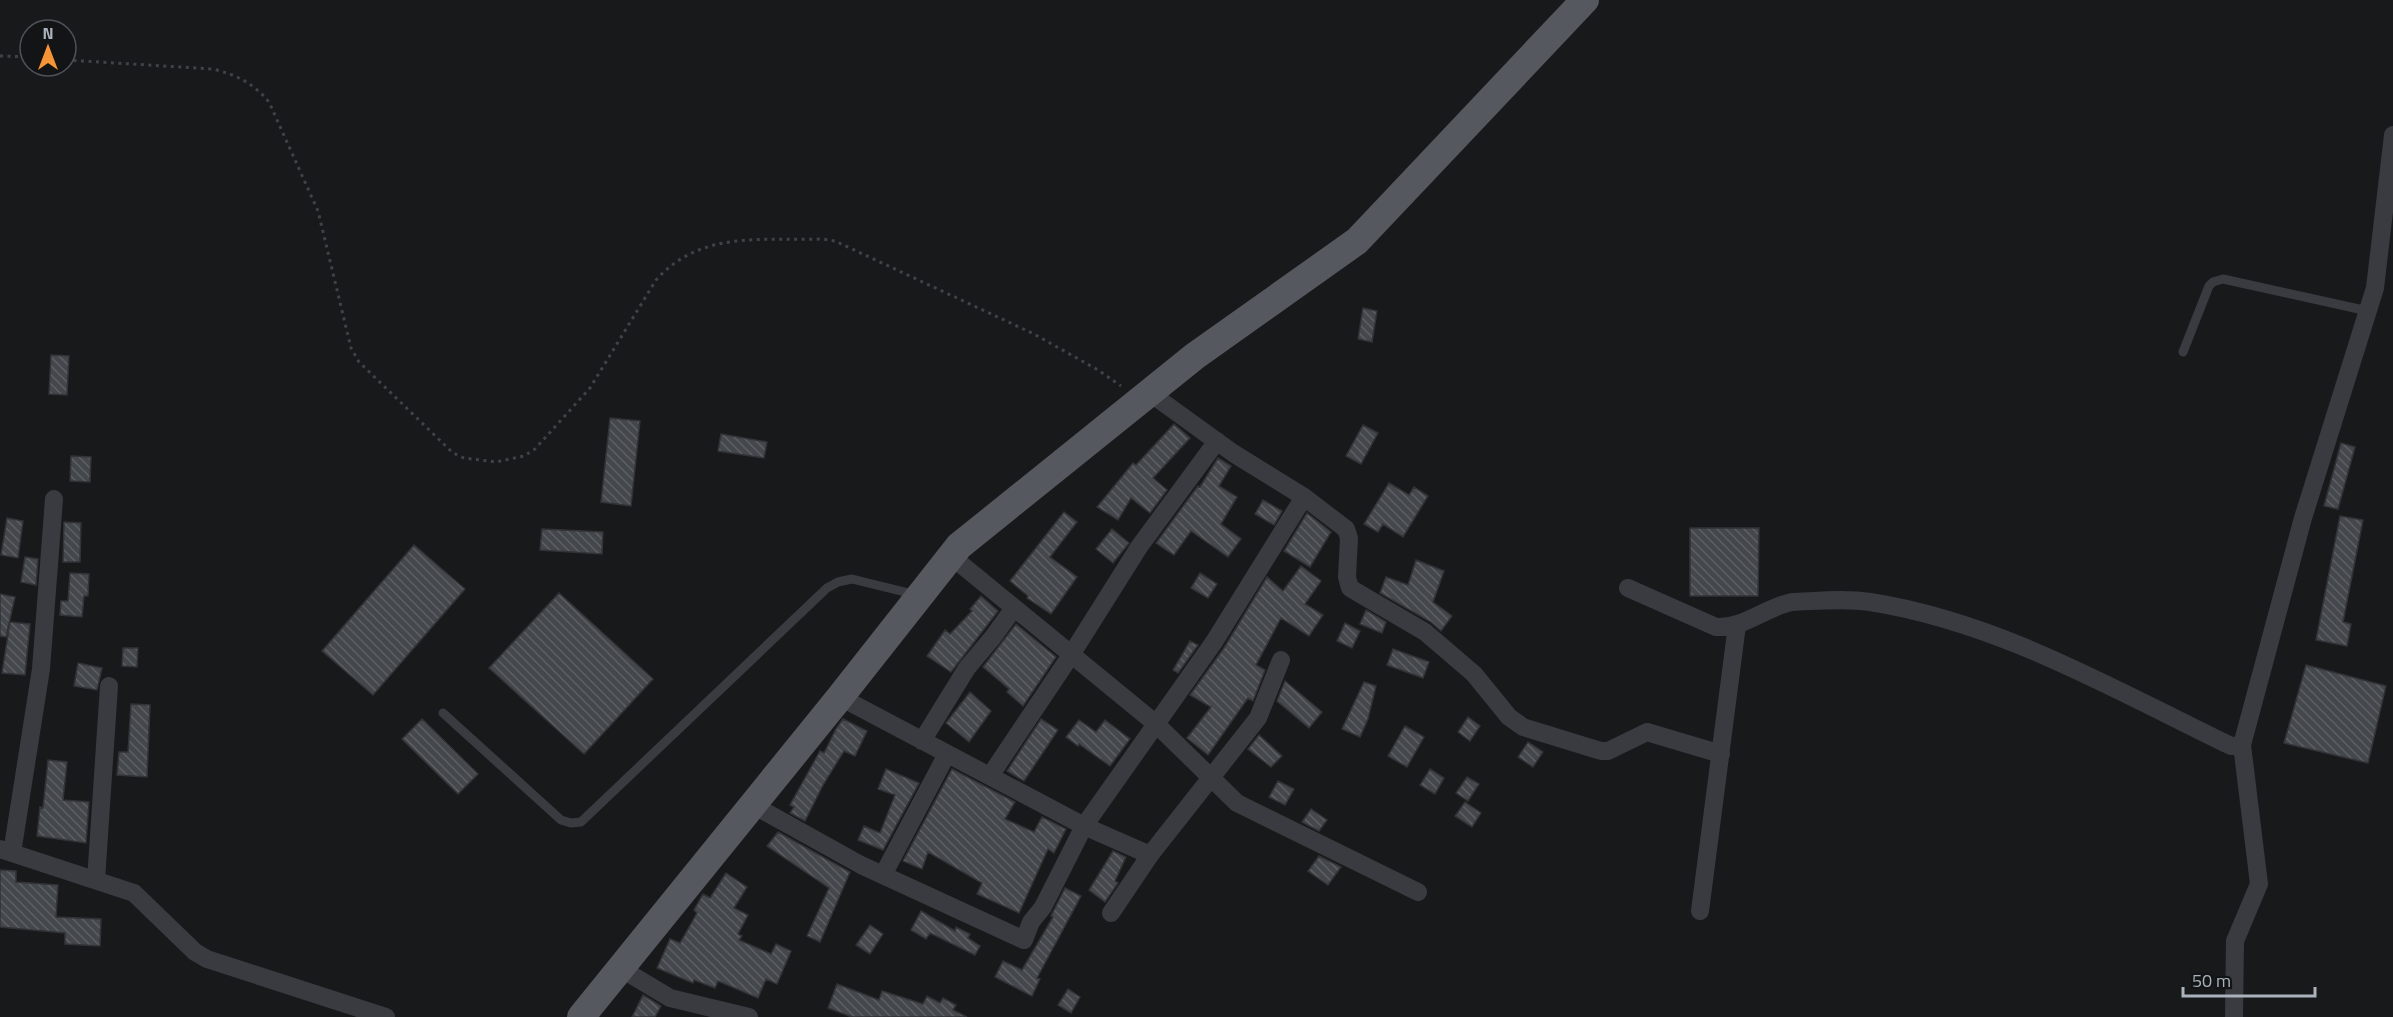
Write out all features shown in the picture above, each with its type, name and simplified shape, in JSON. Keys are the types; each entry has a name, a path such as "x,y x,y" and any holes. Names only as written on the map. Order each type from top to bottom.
{"main road":[{"path":"581,1017 840,698 959,546 1195,356 1357,241 1578,2"}],"street":[{"path":"2234,1017 2235,941 2259,884 2242,745 2303,518 2376,282 2393,135"},
{"path":"1146,396 1304,497 1346,529 1349,538 1347,577 1350,588 1425,632 1474,674 1516,723 1593,750 1608,751 1647,732 1721,754"},
{"path":"990,776 1071,655 1139,547 1217,441"},
{"path":"753,805 882,874 1024,940 1031,922 1043,907 1084,826 1214,642 1304,497"},
{"path":"54,499 41,669 6,851 134,893 200,956 342,1010 386,1017"},
{"path":"951,556 1155,723 1238,803 1418,892"},
{"path":"1628,588 1716,627 1726,628 1780,604 1792,602 1869,602 1947,618 2040,655 2231,746 2242,745"},
{"path":"922,741 967,668 1014,608"},
{"path":"1700,911 1737,625"},
{"path":"1111,913 1150,855 1258,718 1281,660"},
{"path":"96,880 109,686"},
{"path":"840,698 1084,826 1150,855"},
{"path":"882,874 947,754"},
{"path":"621,968 670,999 749,1017"}],"lane":[{"path":"2183,352 2210,286 2217,280 2223,279 2368,311"},
{"path":"443,713 561,820 571,823 581,822 827,588 838,582 852,579 920,596"}],"path":[{"path":"0,56 18,57"},
{"path":"78,61 213,69 231,73 257,88 269,102 318,212 354,355 442,445 464,458 496,462 510,461 535,449 590,388 656,280 669,266 707,246 727,242 835,240 1034,334 1146,396"}],"building":[{"path":"1363,308 1377,311 1372,342 1358,339"},
{"path":"51,355 69,356 67,395 49,394"},
{"path":"610,418 640,421 631,506 601,502"},
{"path":"1174,424 1190,438 1153,478 1167,490 1150,513 1131,498 1118,520 1097,507 1133,463 1136,465"},
{"path":"1363,425 1378,433 1361,464 1346,456"},
{"path":"721,434 767,442 764,458 718,451"},
{"path":"2341,443 2355,447 2338,509 2324,506"},
{"path":"71,456 91,457 90,482 70,481"},
{"path":"1218,458 1231,466 1219,486 1237,497 1221,524 1241,539 1228,557 1191,531 1174,555 1156,543 1198,486 1200,487"},
{"path":"1389,483 1409,495 1414,487 1428,496 1403,537 1383,524 1378,532 1364,524"},
{"path":"1263,500 1282,511 1274,525 1255,514"},
{"path":"1064,512 1077,522 1050,557 1077,577 1051,614 1027,598 1028,596 1010,581"},
{"path":"1307,513 1331,532 1310,567 1284,551"},
{"path":"2340,516 2363,520 2343,622 2351,624 2347,646 2316,640"},
{"path":"7,518 23,521 18,558 1,555"},
{"path":"64,522 81,523 80,562 63,562"},
{"path":"1690,528 1759,528 1758,596 1690,596"},
{"path":"542,529 603,532 602,554 540,550"},
{"path":"1112,529 1129,543 1113,563 1096,549"},
{"path":"414,545 465,589 373,695 322,651"},
{"path":"25,557 38,559 36,585 21,582"},
{"path":"1416,560 1444,571 1433,602 1452,616 1441,631 1431,622 1380,593 1386,577 1408,585"},
{"path":"1301,566 1321,581 1305,604 1323,615 1309,636 1281,618 1256,665 1265,670 1253,701 1248,698 1208,755 1187,738 1211,707 1190,695 1224,648 1267,577 1283,591"},
{"path":"70,573 89,574 88,596 84,596 82,617 60,615 61,601 68,601"},
{"path":"1200,573 1217,584 1208,598 1191,588"},
{"path":"559,593 653,679 584,754 489,668"},
{"path":"0,594 15,597 6,637 0,636"},
{"path":"981,596 998,611 951,672 927,656 945,630 950,634 972,611 970,609"},
{"path":"1366,610 1386,622 1382,633 1360,624"},
{"path":"10,622 30,624 25,675 2,673"},
{"path":"1345,623 1360,631 1352,648 1337,641"},
{"path":"1016,624 1056,657 1023,706 1007,692 1009,689 983,667"},
{"path":"1190,641 1198,645 1178,673 1173,670"},
{"path":"123,648 138,648 137,667 122,666"},
{"path":"1393,649 1429,662 1423,678 1387,665"},
{"path":"78,663 102,668 97,690 74,686"},
{"path":"2306,665 2386,686 2368,763 2284,743"},
{"path":"1285,681 1322,712 1309,728 1277,701"},
{"path":"1364,682 1376,686 1368,719 1360,737 1342,729"},
{"path":"970,692 991,711 969,742 946,723"},
{"path":"131,704 150,705 147,777 117,775 119,752 128,752"},
{"path":"1468,717 1480,726 1470,741 1458,732"},
{"path":"422,719 478,774 458,794 402,739"},
{"path":"843,719 867,731 855,756 844,751 805,821 790,813 794,807 790,805 820,751 824,753"},
{"path":"1041,719 1058,730 1024,781 1007,771"},
{"path":"1079,720 1096,732 1105,720 1130,739 1110,766 1066,737"},
{"path":"1405,726 1424,737 1407,767 1388,756"},
{"path":"1259,735 1282,756 1271,767 1248,749"},
{"path":"1528,742 1543,752 1533,767 1518,757"},
{"path":"48,760 67,762 63,800 89,802 86,843 37,836 40,807 43,808"},
{"path":"886,769 919,783 883,850 858,840 864,826 880,833 895,795 878,789"},
{"path":"952,769 1015,802 1005,819 1034,832 1042,817 1066,829 1054,853 1048,849 1019,913 977,894 982,883 928,852 922,869 903,861"},
{"path":"1430,769 1444,778 1435,794 1420,785"},
{"path":"1467,777 1479,784 1468,801 1456,793"},
{"path":"1278,781 1294,789 1285,805 1269,797"},
{"path":"1465,802 1481,813 1472,827 1455,816"},
{"path":"1311,809 1327,820 1319,831 1302,822"},
{"path":"778,832 850,872 820,942 807,936 829,888 767,846"},
{"path":"1113,851 1126,857 1115,881 1118,883 1105,902 1089,890"},
{"path":"1319,856 1341,867 1328,885 1308,871"},
{"path":"0,870 16,871 16,882 58,885 56,917 101,919 100,946 65,944 65,933 0,927"},
{"path":"726,873 747,887 734,908 748,915 738,934 742,936 739,940 771,954 776,944 791,951 777,984 766,979 758,998 718,981 715,988 694,980 693,983 657,968 670,939 680,943 697,913 694,910 703,894 710,898"},
{"path":"1065,888 1081,896 1037,978 1040,979 1032,996 995,977 1003,961 1022,970 1053,917 1051,916"},
{"path":"921,911 955,931 956,927 970,934 968,938 980,946 975,955 930,933 926,939 911,930"},
{"path":"870,925 883,934 870,954 856,945"},
{"path":"837,984 879,1000 882,991 923,1004 927,996 940,1003 943,998 956,1005 953,1010 967,1017 852,1017 828,1008"},
{"path":"1068,989 1080,997 1071,1013 1058,1005"},
{"path":"643,995 661,1006 655,1017 632,1017"}]}
